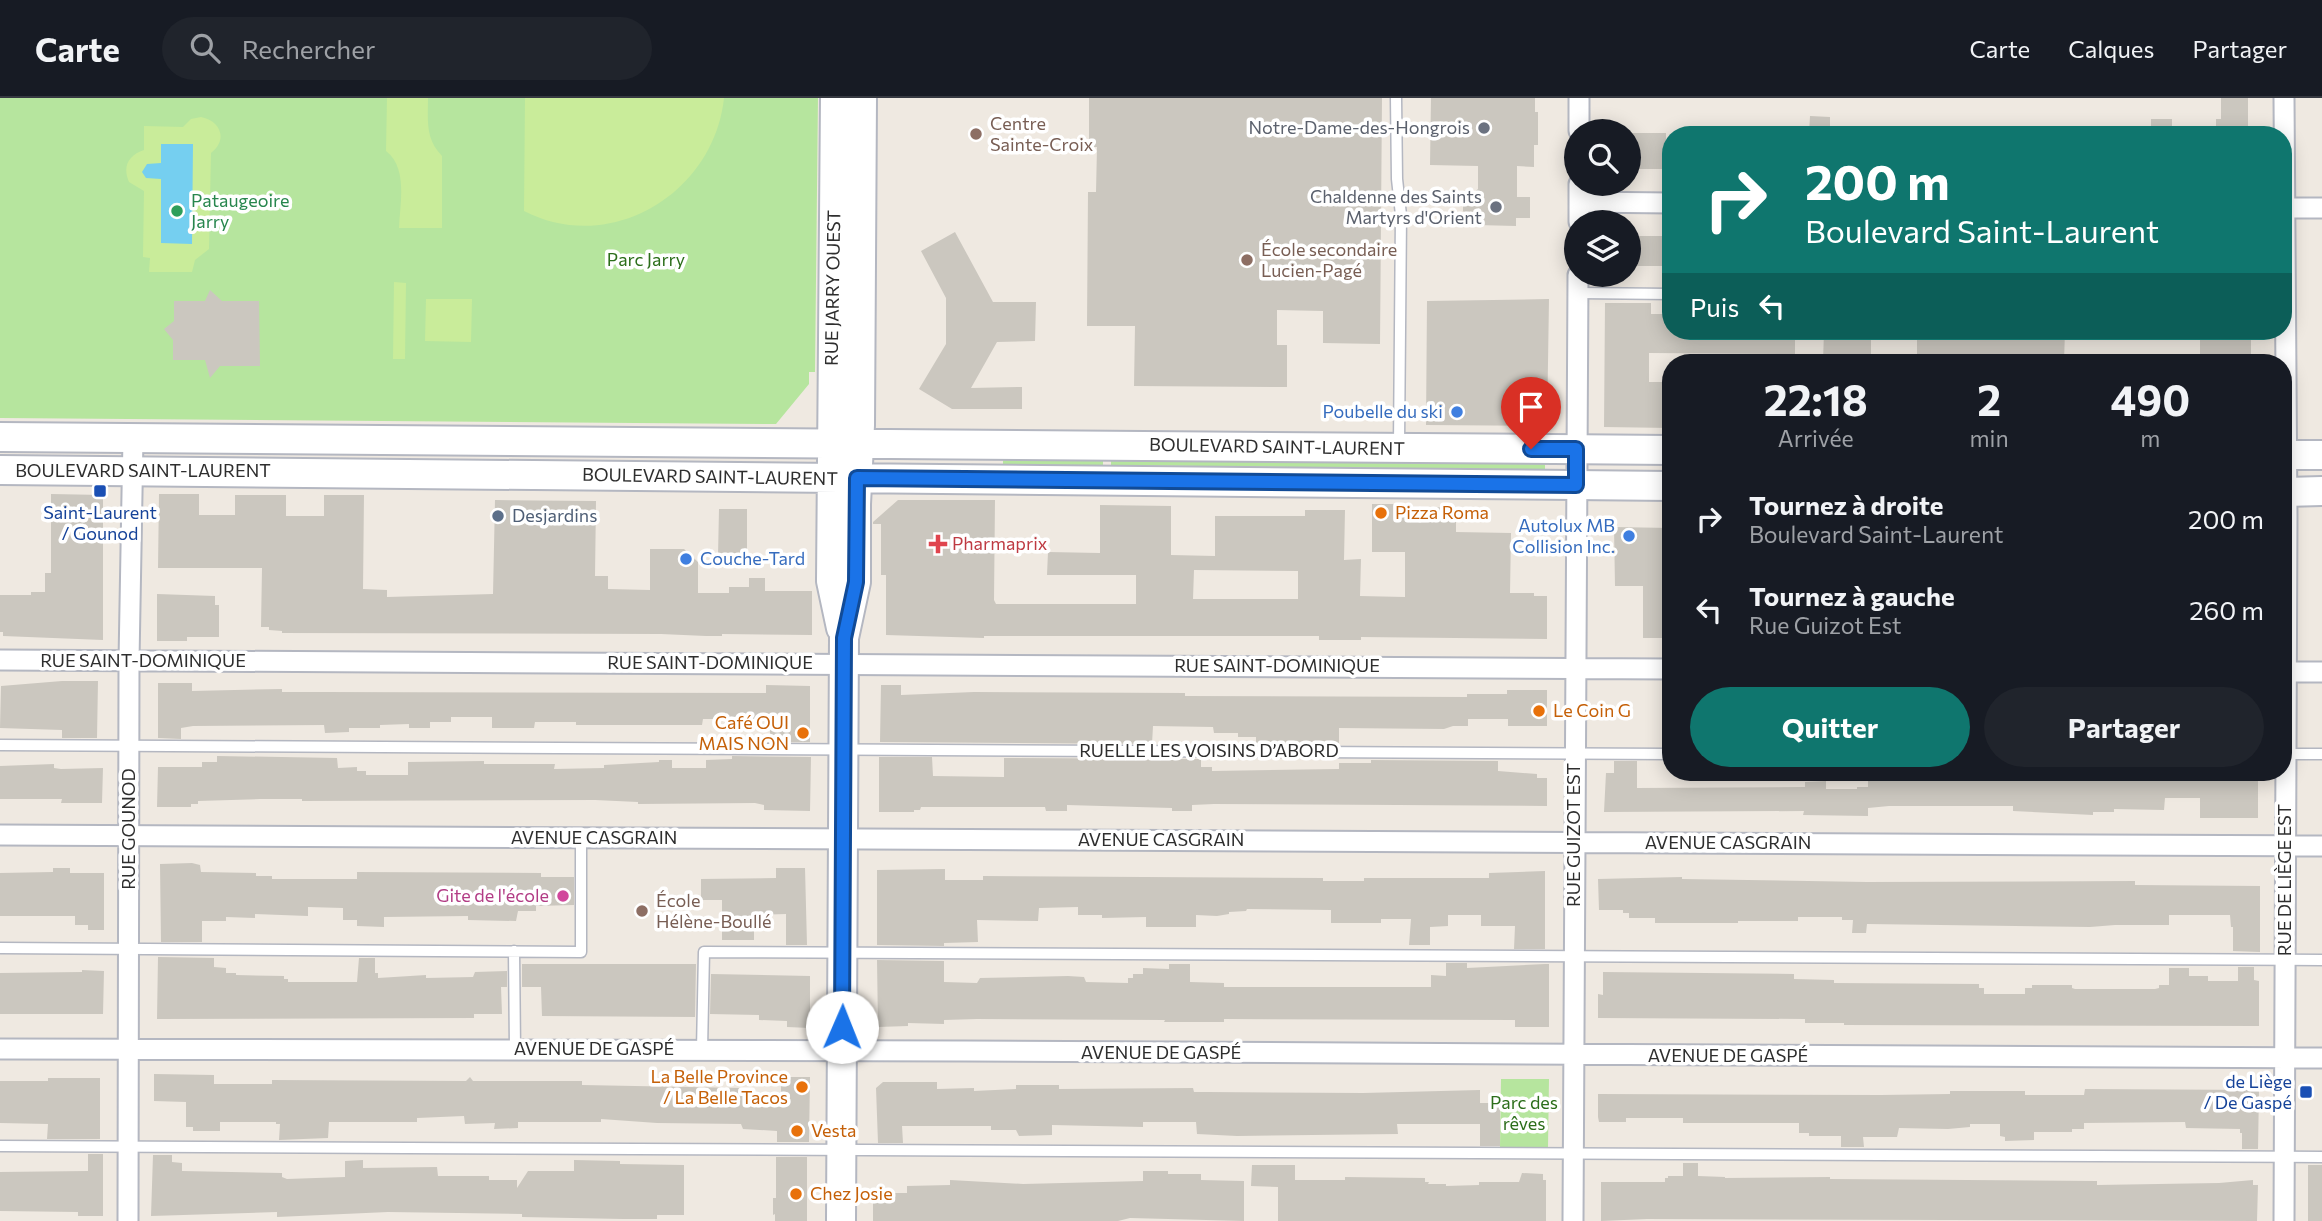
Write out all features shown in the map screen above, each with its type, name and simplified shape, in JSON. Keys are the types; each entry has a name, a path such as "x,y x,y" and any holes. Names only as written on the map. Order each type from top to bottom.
{"main road":[{"name":"RUE JARRY OUEST","path":"835,98 846,443"},
{"name":"RUE JARRY OUEST","path":"841,1221 843,651 831,581 844,479 862,98"},
{"name":"BOULEVARD SAINT-LAURENT","path":"0,437 133,438 331,456 844,479 1662,486"},
{"name":"BOULEVARD SAINT-LAURENT","path":"0,470 133,471 331,456 846,443 1662,450"},
{"path":"2292,454 2322,455"},
{"path":"2292,492 2322,491"}],"street":[{"path":"1579,119 1580,98"},
{"name":"RUE DE LIÈGE EST","path":"2284,98 2284,126"},
{"path":"1607,196 1662,202"},
{"path":"2292,208 2322,208"},
{"name":"RUE GUIZOT EST","path":"1573,1221 1578,287"},
{"name":"RUE GOUNOD","path":"128,1221 129,661 133,438"},
{"name":"RUE SAINT-DOMINIQUE","path":"0,660 129,661 843,651 1662,669"},
{"path":"2292,671 2322,672"},
{"name":"RUE DE LIÈGE EST","path":"2284,1221 2285,781"},
{"name":"AVENUE CASGRAIN","path":"0,835 2322,846"},
{"name":"AVENUE DE GASPÉ","path":"0,1049 841,1050 2322,1058"}],"lane":[{"path":"1396,98 1397,179 1401,215 1399,448"},
{"path":"1606,287 1662,293"},
{"name":"RUELLE LES VOISINS D’ABORD","path":"0,745 1662,754"},
{"path":"2292,754 2322,754"},
{"path":"0,948 581,952 581,838"},
{"path":"514,951 515,1049"},
{"path":"702,1050 704,952 2322,960"},
{"path":"0,1146 2322,1157"}],"green space":[{"name":"Parc Jarry","path":"0,98 818,98 815,372 809,372 809,384 776,424 0,418"},
{"path":"387,98 428,98 430,136 442,156 442,228 399,228 400,176 393,158 386,151"},
{"path":"525,98 724,98 716,132 701,162 679,187 653,207 623,220 591,226 557,223 524,211"},
{"path":"201,117 213,122 221,137 211,153 209,249 195,260 192,272 149,272 150,258 143,257 144,191 129,182 126,171 128,162 144,150 144,126 183,127 191,119"},
{"path":"394,282 406,283 405,359 393,359"},
{"path":"426,299 472,299 471,342 425,341"},
{"path":"1003,460 1103,460 1103,465 1003,465"},
{"path":"1111,460 1545,464 1545,470 1111,465"},
{"name":"Parc des rêves","path":"1501,1079 1549,1079 1548,1147 1500,1147"}],"water":[{"name":"Pataugeoire Jarry","path":"161,144 193,144 192,244 161,243 161,179 146,178 142,172 147,164 161,163"}],"building":[{"name":"École secondaire Lucien-Pagé","path":"1089,98 1382,98 1380,344 1323,343 1323,311 1277,310 1277,345 1287,345 1287,387 1134,386 1135,326 1087,326 1088,192 1096,192 1097,147 1089,147"},
{"name":"Notre-Dame-des-Hongrois","path":"1431,98 1535,98 1535,112 1538,112 1538,145 1534,145 1534,167 1517,166 1517,197 1530,197 1530,218 1516,218 1516,226 1477,225 1478,216 1469,216 1463,211 1463,202 1478,189 1478,166 1430,165"},
{"path":"2221,98 2248,98 2248,126 2216,126 2216,119 2221,119"},
{"path":"1810,116 1830,117 1830,126 1809,126"},
{"path":"2151,119 2172,119 2172,126 2151,126"},
{"path":"1641,133 1662,133 1662,169 1641,169"},
{"path":"955,232 993,302 1036,302 1035,341 997,342 971,388 1022,387 1022,409 952,409 919,389 946,344 946,298 921,251"},
{"path":"1641,236 1662,236 1662,266 1641,266"},
{"path":"210,290 222,301 259,301 260,366 220,366 210,378 205,360 173,360 173,340 164,329 174,321 174,301 205,301"},
{"path":"1549,299 1547,426 1426,425 1427,301"},
{"path":"1605,303 1651,303 1651,314 1662,314 1662,340 1795,340 1795,354 1649,353 1649,382 1662,382 1662,428 1604,427"},
{"path":"1824,340 1871,340 1871,354 1823,354"},
{"path":"1917,340 2065,340 2064,354 1917,354"},
{"path":"2200,340 2251,340 2251,354 2200,354"},
{"path":"51,494 103,495 103,640 3,636 3,632 0,632 0,595 45,592 45,573 51,573"},
{"path":"159,494 199,494 199,515 235,515 235,495 286,495 286,516 324,516 324,495 364,495 363,589 387,590 387,597 493,594 495,500 596,501 595,576 608,576 608,589 650,590 650,549 684,549 698,562 698,593 729,593 729,587 749,587 749,578 765,578 765,591 812,591 812,635 282,633 269,630 269,627 261,627 262,568 158,568"},
{"path":"898,500 995,500 996,604 1136,604 1136,575 1047,575 1048,552 1100,553 1100,505 1171,506 1171,555 1215,556 1215,516 1305,516 1305,510 1345,510 1344,560 1361,559 1360,596 1405,597 1405,552 1372,552 1372,504 1406,504 1406,508 1456,507 1456,532 1511,533 1510,593 1547,596 1547,639 1361,637 1361,640 1319,640 1319,636 984,638 886,635 886,575 881,575 881,524 873,522","holes":["1194,570 1298,571 1298,599 1193,599"]},
{"path":"719,509 747,509 747,556 718,556"},
{"path":"1614,527 1662,528 1662,638 1643,638 1643,586 1615,586"},
{"path":"157,594 215,596 215,605 219,605 219,637 157,641"},
{"path":"98,681 97,738 62,738 62,730 0,728 1,686"},
{"path":"158,683 192,683 192,691 282,689 282,692 766,693 766,685 810,686 810,742 770,742 770,719 703,719 702,725 576,725 576,722 535,722 534,728 492,728 492,717 451,717 451,722 430,722 430,728 409,728 409,724 380,725 380,728 349,728 349,732 325,733 324,725 193,726 181,728 181,739 158,738"},
{"path":"881,685 901,685 901,695 974,692 1467,697 1467,694 1507,694 1507,690 1547,690 1547,726 1508,726 1508,719 1468,719 1468,726 1444,729 1339,728 1339,745 1256,743 1256,737 1238,737 1238,733 1214,733 1213,727 1153,726 1152,744 880,742"},
{"path":"217,756 337,758 338,768 357,767 357,771 366,771 366,775 408,775 408,762 555,764 554,769 604,768 604,765 672,760 672,768 706,768 706,760 732,759 732,756 811,757 810,811 764,810 764,805 755,803 638,804 595,800 260,799 198,801 198,804 191,804 191,807 157,807 158,767 202,767 202,762 217,762"},
{"path":"879,757 932,757 933,776 1004,777 1004,758 1201,759 1201,767 1212,767 1212,771 1339,769 1339,763 1371,763 1371,760 1498,761 1498,771 1537,774 1537,778 1547,778 1547,806 1214,804 1192,805 1192,811 1172,811 1172,808 1067,805 1067,811 1046,811 1045,807 921,807 914,812 879,812"},
{"path":"1614,761 1637,761 1637,788 1805,787 1805,782 1826,781 1826,789 1857,789 1868,787 1868,781 2258,781 2258,818 2200,818 2200,798 2165,798 2164,810 2114,809 2114,812 2093,812 2093,815 2013,811 2013,806 1889,806 1868,808 1868,816 1803,815 1804,811 1604,812 1606,773 1614,773"},
{"path":"54,764 54,768 61,769 103,768 102,803 61,803 62,799 0,799 0,766"},
{"path":"160,864 200,865 201,872 256,873 256,876 272,876 272,879 357,879 357,872 541,873 541,877 574,877 574,905 536,906 536,911 518,911 516,921 468,920 468,916 384,917 384,927 357,926 357,920 343,920 343,908 308,907 308,916 255,914 255,918 226,917 226,921 202,921 202,942 161,942"},
{"path":"53,868 70,868 70,873 104,873 104,930 88,930 88,925 75,925 75,916 0,916 0,873 53,872"},
{"path":"776,868 805,868 807,945 786,945 786,914 754,915 754,940 722,940 722,900 701,900 701,879 776,878"},
{"path":"945,869 945,880 983,880 983,876 1323,878 1323,881 1364,881 1364,878 1489,878 1489,873 1545,871 1545,949 1514,949 1515,926 1481,926 1481,915 1448,915 1448,926 1430,927 1430,945 1409,945 1411,919 1381,919 1381,923 1331,923 1331,910 1247,909 1217,916 1196,915 1196,927 1146,927 1146,917 1102,918 1102,915 1078,915 1078,907 1039,908 1038,921 977,920 978,942 944,943 944,946 877,945 877,870"},
{"path":"1682,877 1867,882 2135,881 2135,885 2260,886 2260,952 2233,951 2230,915 2169,915 2169,925 2090,927 1867,924 1866,933 1852,933 1853,920 1842,920 1842,917 1798,917 1798,921 1738,923 1655,923 1655,918 1629,918 1629,913 1623,913 1623,910 1599,910 1598,879"},
{"path":"158,957 214,958 214,967 226,968 226,973 284,976 288,982 357,982 359,958 375,958 375,973 378,973 378,978 426,975 426,978 473,977 475,972 507,971 507,987 501,987 502,1014 474,1014 474,1018 157,1019"},
{"path":"877,960 944,961 944,982 977,983 980,978 1068,976 1084,977 1086,982 1128,983 1128,978 1133,978 1133,974 1143,974 1143,968 1169,969 1169,964 1190,964 1190,982 1224,983 1224,987 1431,987 1431,975 1446,976 1446,963 1467,963 1467,968 1549,964 1549,1027 1515,1027 1515,1020 1224,1019 1224,1022 1164,1022 1165,1020 977,1019 944,1020 944,1024 908,1023 908,1026 878,1027"},
{"path":"522,964 696,964 695,1017 542,1016 541,987 522,987"},
{"path":"2238,967 2254,967 2254,980 2259,981 2259,1026 1844,1025 1805,1023 1805,1019 1598,1018 1598,994 1603,995 1603,972 1794,974 1794,979 1834,980 1834,983 1979,984 1979,988 1984,988 1984,994 2025,994 2025,988 2032,988 2032,985 2072,985 2075,989 2155,989 2159,988 2159,985 2169,985 2169,968 2189,968 2189,976 2208,976 2208,981 2238,981"},
{"path":"104,971 103,1014 0,1014 0,973"},
{"path":"711,974 810,976 810,1028 787,1027 787,1021 759,1020 759,1015 710,1014"},
{"path":"154,1074 214,1075 214,1084 272,1084 272,1080 466,1081 470,1077 473,1081 582,1081 582,1085 741,1088 741,1093 781,1093 781,1077 810,1077 809,1142 777,1142 777,1131 743,1129 741,1124 601,1119 601,1122 518,1122 518,1128 494,1129 495,1123 465,1124 464,1116 417,1118 417,1122 329,1122 328,1138 279,1140 280,1124 276,1122 220,1122 220,1131 193,1131 193,1127 186,1127 186,1102 154,1101"},
{"path":"48,1078 100,1078 100,1139 47,1139 48,1124 0,1123 0,1081 48,1081"},
{"path":"883,1082 937,1082 937,1089 974,1088 974,1091 1016,1089 1016,1085 1059,1085 1059,1089 1193,1088 1194,1092 1363,1093 1480,1090 1480,1103 1500,1103 1500,1146 1480,1146 1480,1124 1397,1124 1398,1134 1237,1136 1197,1134 1196,1122 1143,1122 1143,1127 1052,1125 1052,1135 1019,1136 1016,1130 991,1130 991,1126 902,1126 903,1143 878,1143 876,1088"},
{"path":"2085,1089 2259,1090 2258,1149 2242,1149 2240,1129 2186,1128 2185,1122 2084,1123 2084,1129 2072,1129 2072,1132 2034,1132 2034,1140 2005,1141 2005,1137 2000,1136 2000,1124 1970,1124 1970,1127 1948,1129 1899,1128 1897,1137 1863,1137 1864,1147 1841,1147 1841,1136 1809,1136 1809,1133 1799,1133 1799,1123 1683,1123 1683,1118 1626,1118 1626,1122 1599,1122 1598,1117 1598,1094 1881,1095 2025,1091 2025,1095 2084,1095"},
{"path":"88,1154 103,1154 103,1216 78,1216 78,1212 0,1211 0,1172 88,1171"},
{"path":"153,1155 172,1155 172,1162 182,1163 182,1171 282,1173 282,1177 287,1179 345,1177 345,1161 363,1160 363,1168 437,1167 438,1176 489,1176 489,1180 517,1180 517,1188 528,1171 574,1171 574,1160 684,1165 684,1215 657,1215 657,1219 388,1212 277,1217 277,1212 151,1216"},
{"path":"776,1157 807,1157 807,1221 775,1221 773,1198 776,1198"},
{"path":"1683,1163 1698,1163 1698,1176 1725,1178 2097,1181 2097,1185 2253,1180 2253,1185 2258,1185 2257,1221 1601,1221 1601,1182 1665,1182 1668,1176 1683,1176"},
{"path":"1252,1165 1295,1165 1295,1180 1345,1180 1345,1177 1425,1178 1428,1184 1446,1186 1479,1185 1479,1182 1519,1182 1522,1173 1543,1174 1543,1180 1546,1180 1546,1221 1278,1221 1278,1187 1251,1186"},
{"path":"2308,1165 2322,1165 2322,1221 2308,1221"},
{"path":"1143,1171 1201,1174 1201,1180 1244,1181 1244,1221 1130,1218 1118,1221 873,1221 873,1193 907,1193 907,1186 950,1185 950,1180 1023,1184 1143,1181"}],"place":[{"name":"Notre-Dame-des-Hongrois","path":"1484,128"},
{"name":"Centre Sainte-Croix","path":"976,134"},
{"name":"Chaldenne des Saints Martyrs d'Orient","path":"1496,207"},
{"name":"Pataugeoire Jarry","path":"177,211"},
{"name":"École secondaire Lucien-Pagé","path":"1247,260"},
{"name":"Poubelle du ski","path":"1457,412"},
{"name":"Saint-Laurent / Gounod","path":"100,491"},
{"name":"Pizza Roma","path":"1381,513"},
{"name":"Desjardins","path":"498,516"},
{"name":"Autolux MB Collision Inc.","path":"1629,536"},
{"name":"Pharmaprix","path":"938,544"},
{"name":"Couche-Tard","path":"686,559"},
{"name":"Le Coin G","path":"1539,711"},
{"name":"Café OUI MAIS NON","path":"803,733"},
{"name":"Gite de l'école","path":"563,896"},
{"name":"École Hélène-Boullé","path":"642,911"},
{"name":"La Belle Province / La Belle Tacos","path":"802,1087"},
{"name":"de Liège / De Gaspé","path":"2306,1092"},
{"name":"Vesta","path":"797,1131"},
{"name":"Chez Josie","path":"796,1194"}],"route":[{"path":"842,1027 844,638 856,582 857,478 1576,485 1576,449 1531,449"}]}
